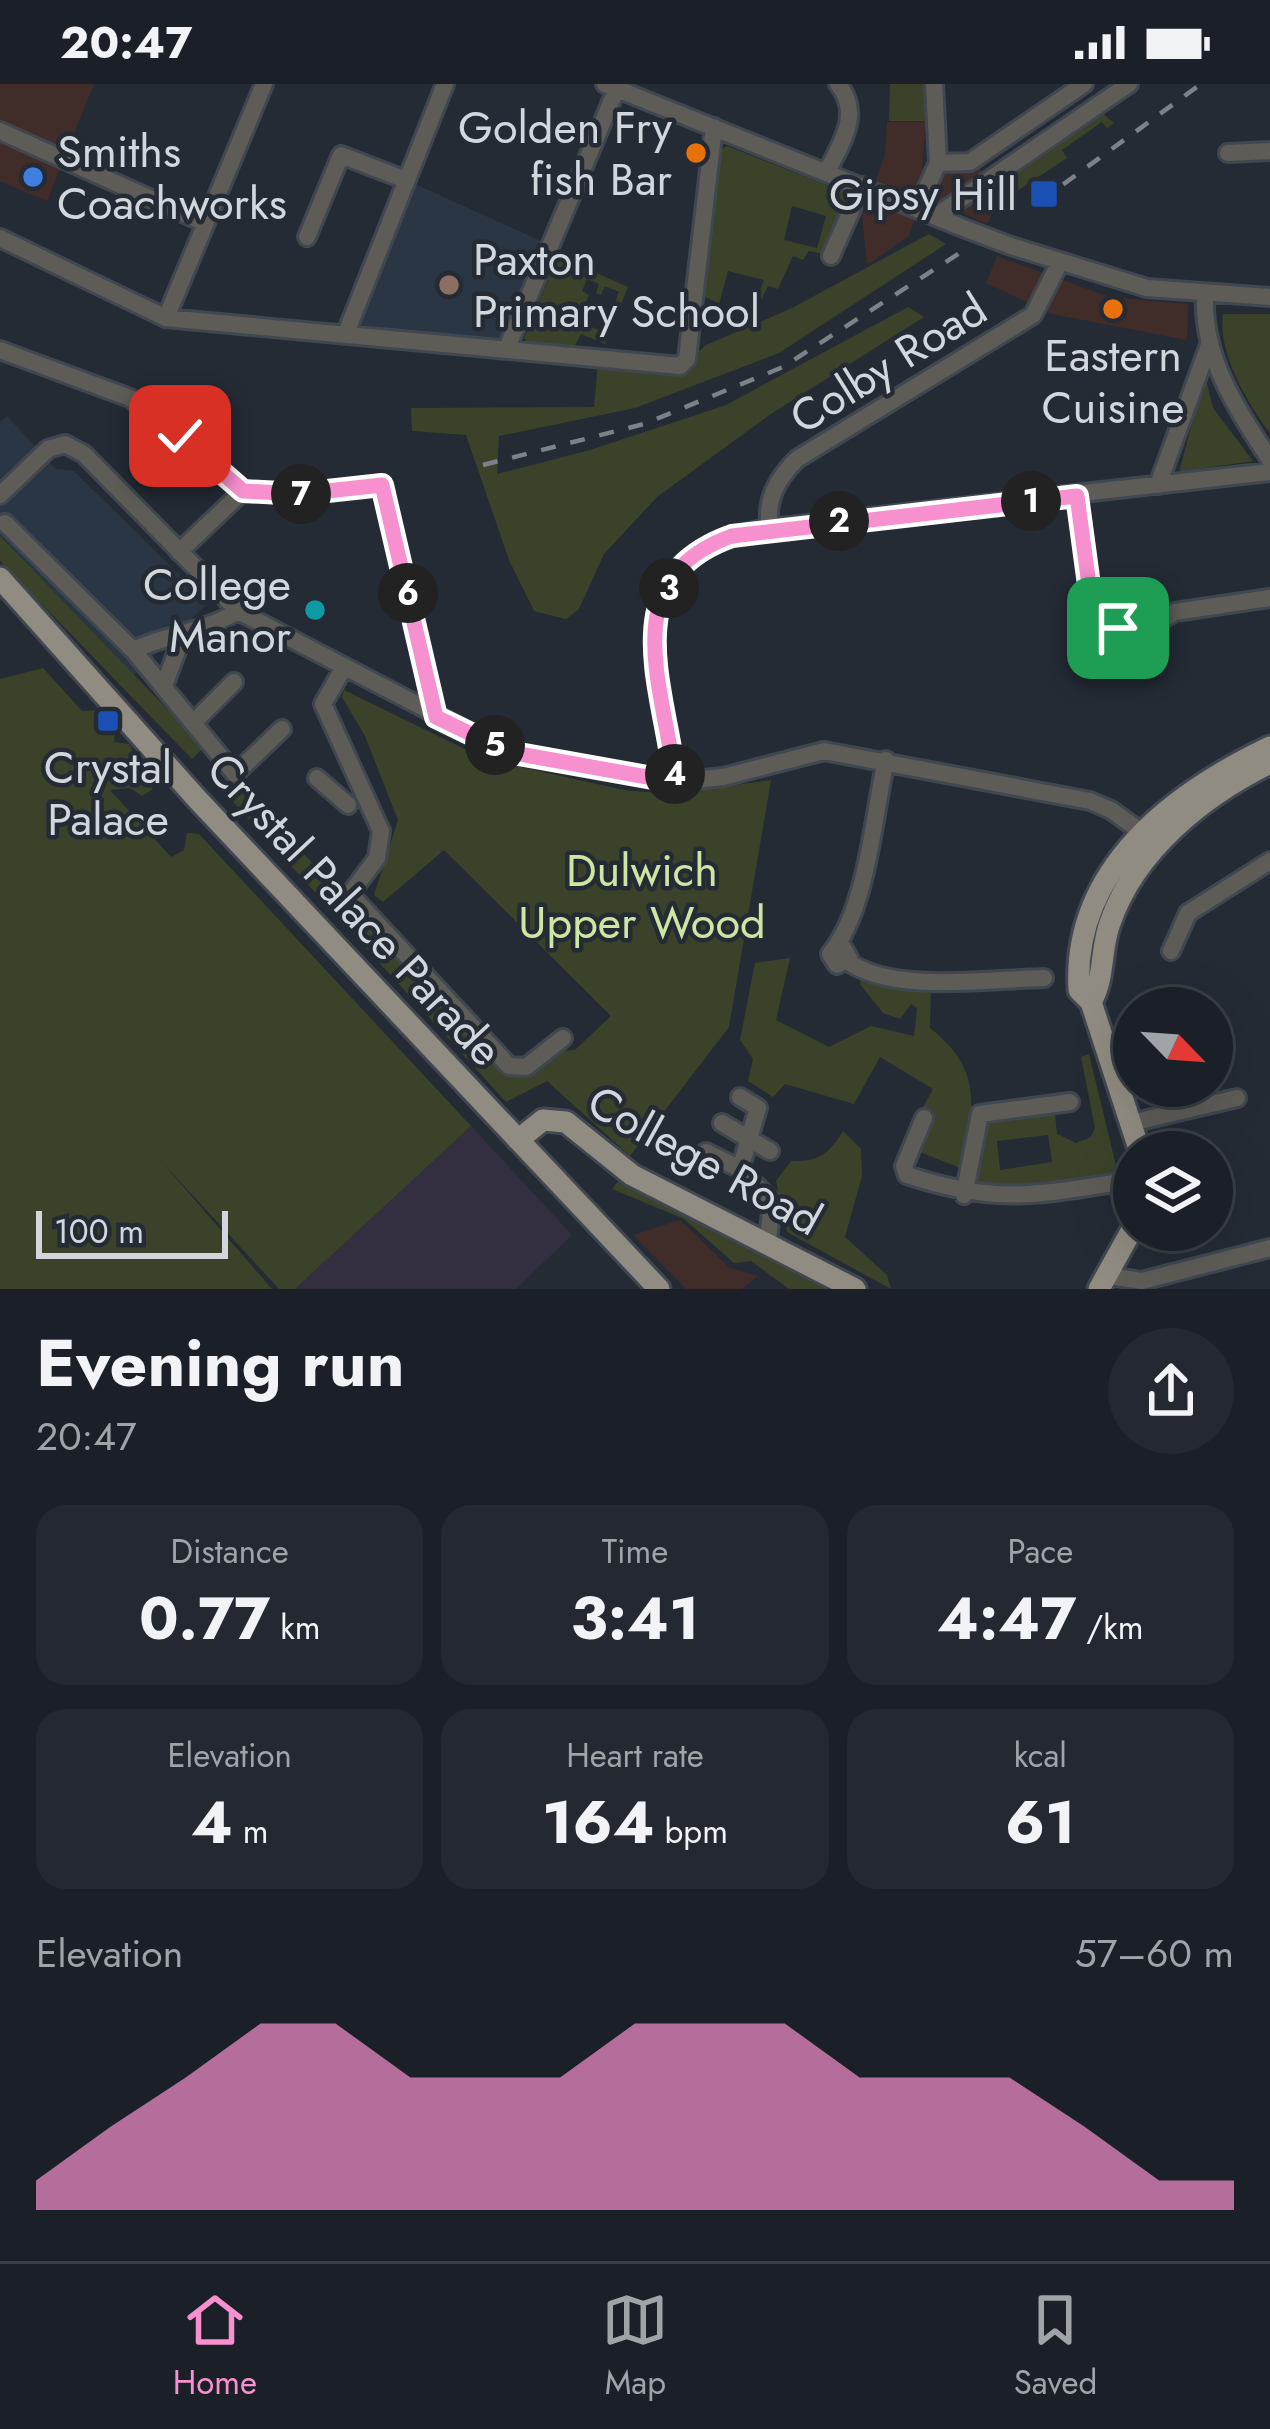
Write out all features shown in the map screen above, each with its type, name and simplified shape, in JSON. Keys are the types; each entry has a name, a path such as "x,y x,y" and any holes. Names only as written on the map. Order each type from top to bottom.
{"main road":[{"name":"Crystal Palace Parade","path":"0,578 197,800 659,1289"},
{"path":"1133,1131 1091,1002 1100,987 1110,921 1150,838 1203,784 1270,747"},
{"path":"1150,838 1270,763"},
{"name":"College Road","path":"518,1140 543,1120 564,1121 632,1175 855,1289"},
{"path":"1104,1282 1121,1251"}],"street":[{"path":"166,318 264,84"},
{"path":"346,333 445,84"},
{"path":"827,172 850,122 850,98 838,84"},
{"path":"917,209 938,164 934,84"},
{"path":"938,164 970,162 1084,84"},
{"path":"936,216 1129,84"},
{"path":"507,348 611,86 1059,264 1147,288 1270,297"},
{"path":"0,238 166,318 680,366 687,358 714,127"},
{"path":"0,131 205,223"},
{"path":"1228,153 1270,151"},
{"path":"307,237 341,154 406,180"},
{"path":"831,256 862,185"},
{"name":"Colby Road","path":"770,529 767,514 777,479 797,459 1033,315 1059,264"},
{"path":"1205,295 1209,345 1233,403 1270,460"},
{"path":"1158,485 1209,345"},
{"path":"0,350 130,398 243,491 300,494 382,485 436,717"},
{"path":"0,495 48,449 65,444 84,454 238,611 508,752 675,782 723,777 824,751 1090,801 1150,838"},
{"path":"675,782 651,658 655,616 674,578 705,545 770,529 1270,472"},
{"path":"179,552 243,491"},
{"path":"1077,496 1092,607 1118,628 1141,632 1174,612 1270,598"},
{"path":"4,523 133,650 196,720 236,774 282,729"},
{"path":"133,650 164,636 215,627 238,611"},
{"path":"164,686 183,635"},
{"path":"343,669 323,704 381,831 377,859 350,894 508,1066 526,1067 563,1038"},
{"path":"196,720 234,682"},
{"path":"886,760 845,954 862,972 926,981 1044,978"},
{"path":"333,791 352,772"},
{"path":"317,778 348,805"},
{"path":"1171,950 1188,913 1270,861"},
{"path":"740,1097 758,1108 740,1169"},
{"path":"964,1195 980,1114 1070,1102"},
{"path":"1131,1123 1219,1107"},
{"path":"924,1118 904,1166 908,1175 964,1195 1021,1197 1113,1183"},
{"path":"722,1123 770,1150"},
{"path":"706,1152 740,1169 772,1201 768,1241"},
{"path":"1104,1282 1142,1281 1270,1248"}],"shaded area":[{"path":"0,84 94,84 47,201 0,181"},
{"path":"887,122 926,122 922,168 945,173 978,167 1004,191 987,224 932,199 916,215 909,236 867,265 862,215 885,155"},
{"name":"Paxton Primary School","path":"413,183 541,241 503,341 357,328"},
{"path":"997,256 1109,297 1188,304 1187,340 1052,314 986,283"},
{"path":"7,416 56,469 74,471 208,603 134,675 0,536 0,422"},
{"path":"471,1126 572,1235 516,1289 295,1289"},
{"path":"680,1220 730,1268 758,1276 742,1289 686,1289 633,1235"}],"green space":[{"path":"890,84 925,84 925,121 889,121"},
{"path":"1095,107 1114,123 1107,128 1102,122 1062,150 1067,158 1012,194 996,173"},
{"path":"727,146 850,194 825,254 809,251 803,260 793,256 778,289 768,286 761,300 757,297 764,280 728,271 719,304 704,296 720,150","holes":["792,206 826,216 817,248 784,240"]},
{"path":"929,234 946,244 779,353 635,408 499,436 497,474 590,450 726,405 908,307 924,317 771,414 657,497 604,554 579,609 566,619 534,611 509,560 466,435 412,431 411,408 594,407 598,362 678,370 706,345 792,308"},
{"path":"558,256 628,287 605,344 581,334 573,349 528,344 524,338","holes":["587,279 599,284 596,293 601,295 605,286 619,292 604,332 589,326 592,318 585,316 581,323 569,318 574,307 583,310 589,295 582,291"]},
{"path":"1223,314 1270,314 1270,433 1229,361"},
{"path":"1205,375 1213,408 1253,461 1179,472"},
{"path":"0,536 204,747 192,759 0,561"},
{"path":"43,668 82,711 107,710 117,719 114,742 129,744 140,763 138,771 153,789 142,796 130,788 110,790 171,857 184,850 187,833 199,834 471,1126 295,1289 279,1289 161,1161 272,1289 0,1289 0,679"},
{"name":"Dulwich Upper Wood","path":"344,690 485,759 624,790 669,794 771,780 729,1027 630,1156 547,1081 506,1102 223,786 233,777 503,1071 529,1074 558,1051 575,1050 611,1016 444,850 383,902 374,895 398,820 365,736 342,697"},
{"path":"790,958 776,1020 829,1047 871,1026 914,1036 917,1008 911,1004 900,1019 883,1013 860,984 862,972 931,988 930,1028 959,1059 970,1091 963,1169 902,1145 933,1089 880,1057 854,1104 785,1084 773,1097 748,1081 753,1059 740,1040 755,963"},
{"path":"1089,1054 1113,1153 1113,1183 964,1195 980,1114 1054,1104 1057,1134 1076,1143 1091,1137 1095,1128 1081,1057","holes":["1048,1135 1052,1162 1000,1170 997,1141"]},
{"path":"843,1131 861,1149 862,1176 845,1237 887,1275 891,1289 787,1232 776,1181 791,1161 822,1155"},
{"path":"619,1180 834,1289 789,1289 751,1261 734,1263 684,1219 612,1189"}],"railway":[{"path":"1039,202 1201,84"},
{"path":"483,465 644,424 783,367 969,247"}],"place":[{"name":"Golden Fry fish Bar","path":"696,153"},
{"name":"Smiths Coachworks","path":"33,177"},
{"name":"Gipsy Hill","path":"1044,194"},
{"name":"Paxton Primary School","path":"449,285"},
{"name":"Eastern Cuisine","path":"1113,309"},
{"name":"College Manor","path":"315,610"},
{"name":"Crystal Palace","path":"108,721"}],"route":[{"path":"180,436 243,491 300,494 382,485 436,717 508,752 583,768 675,782 651,658 655,616 674,578 705,545 732,536 1077,496 1085,584 1092,607 1118,628"}]}
